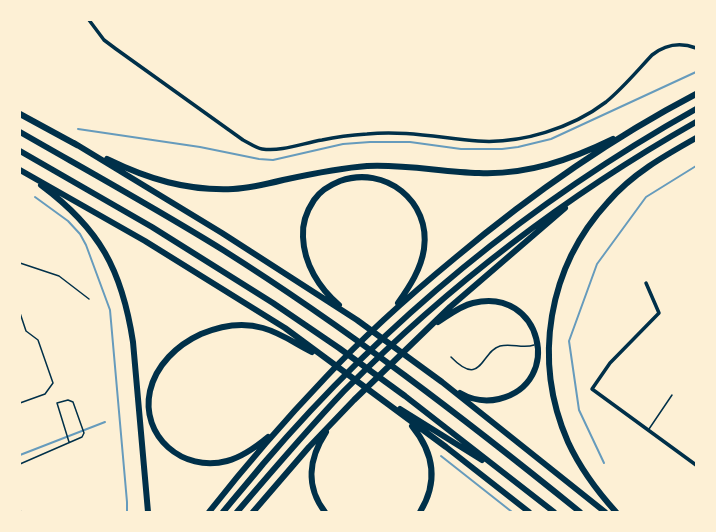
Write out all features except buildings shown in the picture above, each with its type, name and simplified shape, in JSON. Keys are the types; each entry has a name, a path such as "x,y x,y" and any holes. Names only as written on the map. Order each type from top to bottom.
{"highway":[{"path":"209,512 277,430 326,376 391,312 493,226 555,182 638,127 696,94"},
{"path":"223,512 288,435 336,383 399,322 460,269 540,208 621,153 696,109"},
{"path":"20,114 74,143 222,233 357,320 442,382 606,512"},
{"path":"237,512 298,441 345,391 407,331 466,278 553,212 625,163 696,122"},
{"path":"74,143 144,175 178,186 206,189 234,189 266,184 326,171 369,166 406,167 480,173 522,171 555,163 581,154 638,127"},
{"path":"20,132 223,250 296,298 416,382 580,512"},
{"path":"616,512 598,491 577,459 561,424 555,403 549,363 550,332 554,300 558,285 572,252 582,235 608,200 641,171 696,138"},
{"path":"20,151 152,227 273,303 363,365 554,512"},
{"path":"20,170 145,241 285,328 446,447 529,512"},
{"path":"20,170 60,200 77,215 99,244 117,275 124,294 133,342 148,512"},
{"path":"357,320 332,299 320,284 312,271 303,246 302,231 309,207 316,197 336,182 348,178 372,177 393,185 408,197 420,214 424,236 424,249 420,263 410,285 391,312"},
{"path":"252,512 308,447 415,340 450,307 583,192"},
{"path":"424,332 458,309 471,303 485,300 497,301 510,305 527,318 534,329 538,343 539,356 536,368 531,377 517,392 508,397 493,400 478,400 466,396 442,382"},
{"path":"277,430 241,456 227,461 212,464 196,463 182,458 171,451 164,443 153,424 150,392 154,380 168,357 178,347 191,338 210,330 229,326 248,325 263,328 282,336 329,362"},
{"path":"369,391 513,479"},
{"path":"325,512 316,496 313,486 313,459 317,447 344,411"},
{"path":"406,418 421,437 427,448 430,459 432,475 430,491 420,512"}],"street":[{"path":"89,20 104,40 116,49 243,140 262,149 279,149 324,139 368,133 413,134 480,141 509,140 535,134 556,129 580,118 605,102 658,50 679,44 696,48"},
{"path":"646,283 659,314 610,364 592,389 696,465"}],"lane":[{"path":"20,263 59,276 89,299"},
{"path":"20,312 26,331 38,340 53,383 45,394 20,403"},
{"path":"451,357 463,367 475,369 480,366 494,349 500,346 529,347 538,343"},
{"path":"647,430 672,395"},
{"path":"20,464 82,437 84,433 73,402 68,400 57,404 69,442"}],"waterway":[{"path":"78,129 200,147 259,159 273,160 343,144 370,142 410,142 461,149 502,149 518,147 551,139 696,72"},
{"path":"604,463 579,410 569,341 597,264 646,197 696,166"},
{"path":"35,197 68,221 80,234 86,245 110,310 127,512"},
{"path":"20,455 105,422"},
{"path":"441,456 512,512"}]}
